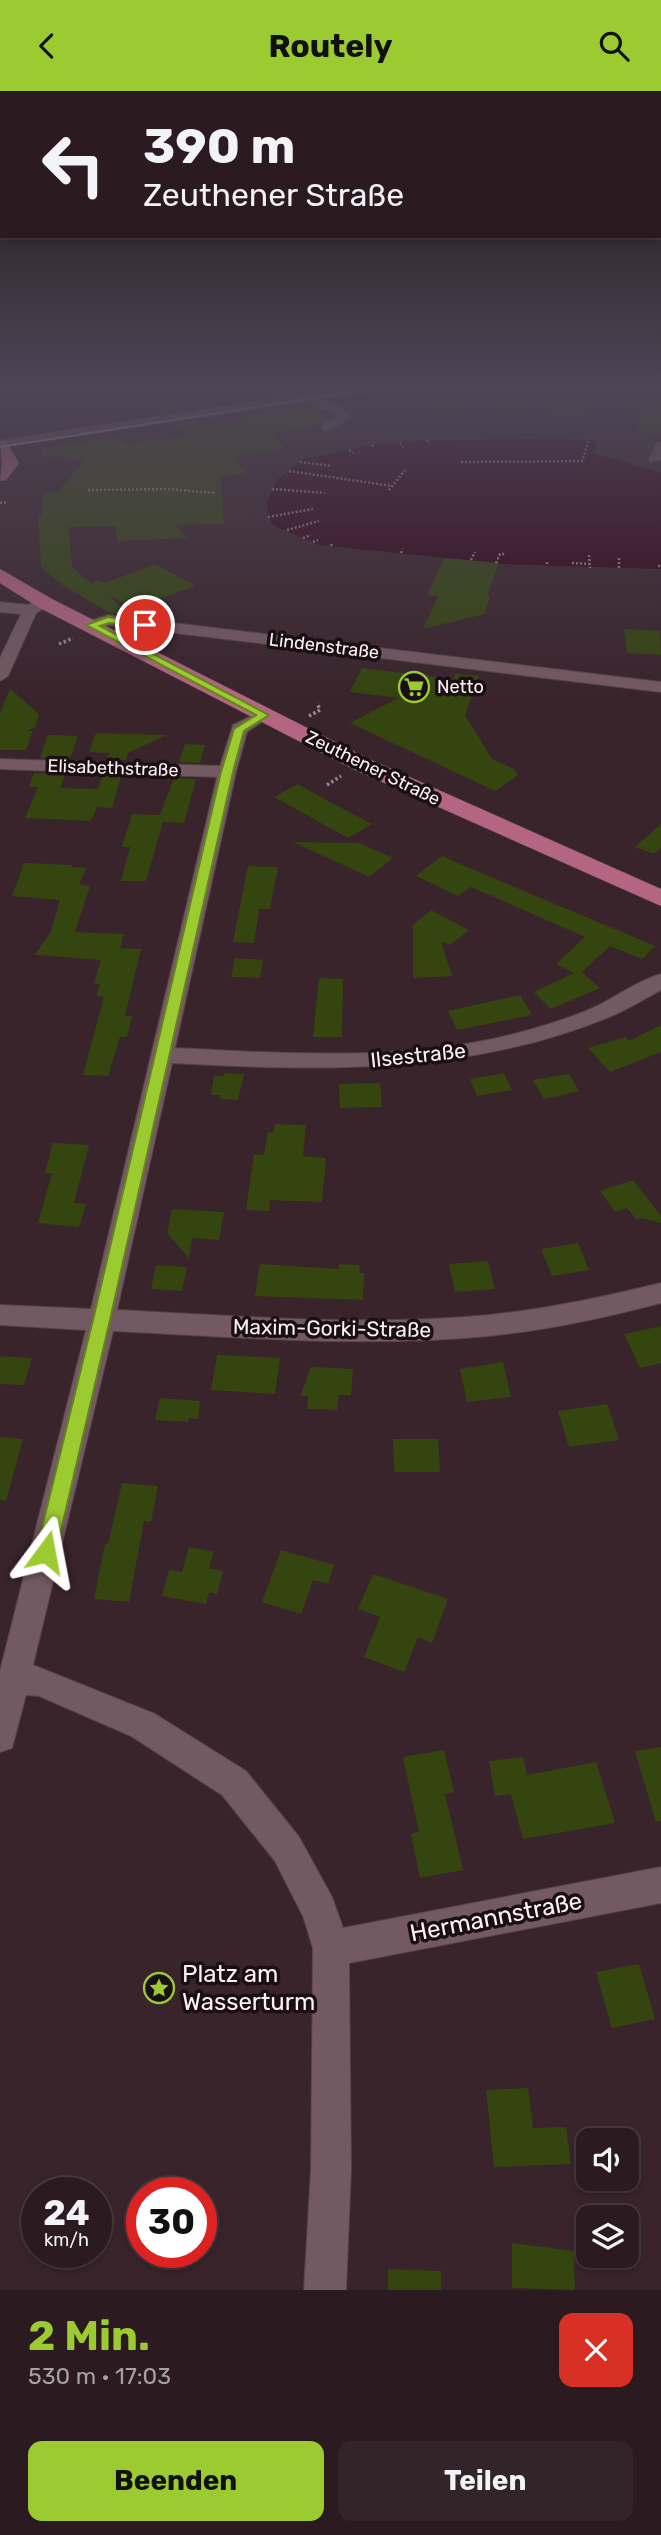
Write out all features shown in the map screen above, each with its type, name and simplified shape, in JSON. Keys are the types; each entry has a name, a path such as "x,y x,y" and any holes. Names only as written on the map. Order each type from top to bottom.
{"main road":[{"path":"0,575 33,612 91,625"},
{"name":"Zeuthener Straße","path":"91,625 404,785 661,898"}],"street":[{"path":"0,607 33,612 0,676"},
{"name":"Lindenstraße","path":"91,625 108,620 661,687"},
{"path":"345,663 442,675"},
{"path":"0,1736 114,1321 161,1055 227,772 239,729 264,715"},
{"name":"Elisabethstraße","path":"0,764 227,772"},
{"name":"Ilsestraße","path":"161,1055 353,1061 437,1056 560,1028 634,998 661,981"},
{"name":"Maxim-Gorki-Straße","path":"0,1315 417,1332 557,1318 661,1293"},
{"path":"15,1678 40,1681 143,1725 234,1783 287,1849 319,1910 331,1948 331,2169 325,2290"},
{"name":"Hermannstraße","path":"331,1948 661,1885"}],"path":[{"path":"88,491 103,491"},
{"path":"187,491 214,493"},
{"path":"294,491 326,493"},
{"path":"0,503 7,502"},
{"path":"268,517 313,509"},
{"path":"287,530 319,521"},
{"path":"303,538 312,535"},
{"path":"313,542 318,540"},
{"path":"471,560 475,552"},
{"path":"496,563 500,554 506,554"},
{"path":"572,563 590,566 589,555"},
{"path":"619,558 619,569"},
{"path":"33,612 54,628 73,637 59,643"},
{"path":"305,719 320,710 317,703"},
{"path":"327,785 341,776"}],"shaded area":[{"path":"272,491 661,491 661,569 504,564 319,545 274,526 268,517 267,502"}],"building":[{"path":"222,491 224,524 176,525 187,538 117,541 116,526 69,527 72,567 91,583 98,580 105,583 155,564 196,586 133,608 109,595 122,608 118,614 108,612 61,584 41,567 38,517 41,516 44,493"},
{"path":"444,558 499,563 487,595 490,596 485,614 423,629 438,596 427,595"},
{"path":"624,629 660,631 661,655 627,653"},
{"path":"362,668 453,679 456,674 479,676 465,715 492,759 514,769 518,775 495,791 350,723 398,698 350,692"},
{"path":"10,689 39,714 35,727 26,731 33,731 26,750 0,750 0,713"},
{"path":"96,733 167,735 128,753 126,760 107,760 109,753 89,752"},
{"path":"48,735 78,736 70,759 40,758"},
{"path":"185,744 205,745 200,763 179,762"},
{"path":"34,773 65,774 60,788 98,789 103,775 121,776 112,808 97,807 91,821 25,818 38,787 29,787"},
{"path":"174,778 196,779 184,823 163,822 146,881 121,881 130,847 122,847 132,814 160,815"},
{"path":"298,784 372,824 348,838 274,797"},
{"path":"661,824 661,848 654,854 635,847"},
{"path":"293,842 359,843 393,858 369,877"},
{"path":"442,856 655,946 642,959 610,946 582,972 600,988 551,1009 534,992 574,973 556,964 585,937 471,887 458,896 416,876"},
{"path":"24,863 86,868 79,885 90,886 75,932 124,934 120,948 141,949 125,1016 132,1016 127,1037 120,1037 108,1076 83,1075 104,997 96,996 100,984 94,983 101,960 35,955 51,931 60,900 12,896"},
{"path":"248,866 278,867 270,909 259,909 254,943 233,942"},
{"path":"431,910 469,930 450,945 441,941 452,976 413,978 411,927"},
{"path":"235,958 263,960 260,978 231,977"},
{"path":"319,978 343,979 342,1037 313,1037"},
{"path":"520,995 532,1015 457,1030 448,1011"},
{"path":"661,1025 661,1052 610,1072 588,1048 625,1037 629,1041"},
{"path":"224,1073 244,1074 238,1100 220,1099 221,1095 211,1095 214,1076 224,1076"},
{"path":"504,1073 512,1090 477,1096 470,1079"},
{"path":"569,1074 579,1091 544,1099 533,1080"},
{"path":"380,1083 382,1107 340,1108 339,1084"},
{"path":"275,1124 306,1125 303,1156 326,1158 322,1202 270,1200 269,1211 246,1210 254,1154 264,1155 268,1132 273,1133"},
{"path":"53,1143 89,1145 74,1203 86,1204 79,1227 38,1223 52,1173 45,1173"},
{"path":"633,1180 661,1216 661,1223 642,1218 637,1220 627,1208 615,1212 600,1191"},
{"path":"172,1209 224,1212 219,1240 192,1238 189,1258 167,1233"},
{"path":"578,1243 589,1270 552,1276 541,1249"},
{"path":"488,1261 495,1289 455,1292 449,1264"},
{"path":"260,1264 339,1269 339,1264 360,1265 359,1273 364,1273 363,1300 255,1296"},
{"path":"156,1265 187,1267 182,1291 151,1289"},
{"path":"661,1326 661,1363 640,1368 624,1334"},
{"path":"217,1355 280,1358 275,1394 211,1390"},
{"path":"0,1356 32,1358 24,1385 0,1384"},
{"path":"503,1362 511,1397 467,1402 460,1369"},
{"path":"311,1367 353,1369 351,1395 339,1395 337,1410 307,1409 308,1396 300,1396"},
{"path":"160,1398 200,1401 198,1419 189,1418 188,1422 155,1420"},
{"path":"607,1404 619,1440 569,1447 558,1411"},
{"path":"0,1437 23,1439 6,1501 0,1500"},
{"path":"393,1439 438,1439 440,1472 394,1472"},
{"path":"122,1483 158,1486 151,1522 144,1521 129,1602 94,1599 105,1544 108,1544"},
{"path":"189,1547 214,1552 209,1568 223,1571 217,1594 209,1592 206,1604 162,1596 169,1570 182,1572"},
{"path":"281,1550 334,1565 328,1584 313,1580 301,1614 262,1602"},
{"path":"373,1574 448,1599 432,1643 418,1637 404,1672 364,1657 380,1617 358,1609"},
{"path":"661,1747 661,1821 656,1822 635,1751"},
{"path":"444,1750 454,1792 445,1794 463,1870 420,1878 411,1834 419,1832 403,1757"},
{"path":"523,1757 527,1775 596,1762 615,1823 523,1839 511,1794 495,1796 489,1761"},
{"path":"639,1964 655,2019 612,2028 596,1972"},
{"path":"528,2088 533,2128 566,2127 571,2164 494,2167 486,2090"},
{"path":"512,2243 574,2251 575,2290 512,2288"},
{"path":"388,2269 441,2271 441,2290 388,2290"}],"place":[{"name":"Netto","path":"414,687"},
{"name":"Platz am Wasserturm","path":"159,1988"}],"route":[{"path":"46,1552 102,1320 227,772 239,729 264,715 91,625 108,620 145,625"}]}
